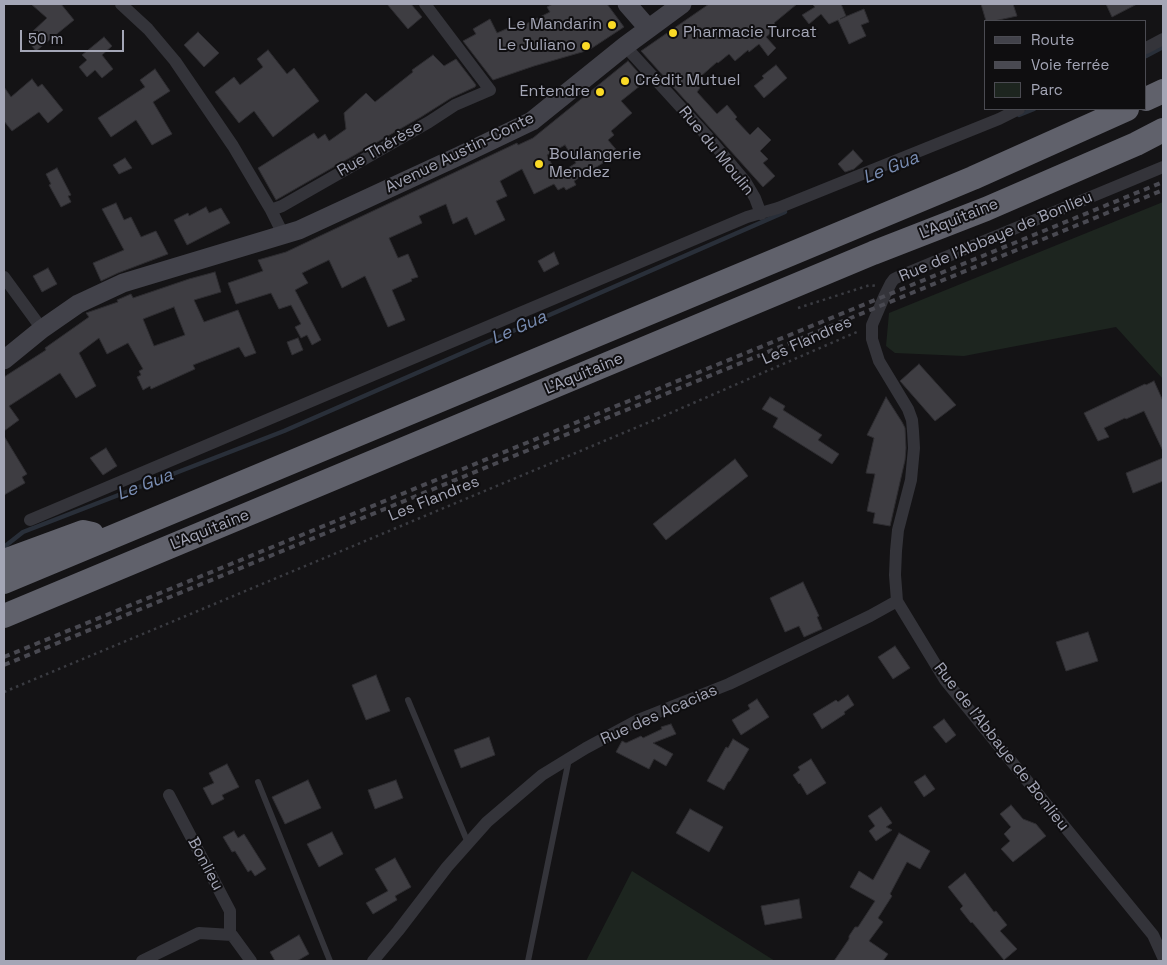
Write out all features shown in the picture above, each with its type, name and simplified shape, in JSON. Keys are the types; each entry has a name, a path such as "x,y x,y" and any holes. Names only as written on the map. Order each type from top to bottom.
{"highway":[{"path":"1147,99 1163,91"},
{"name":"L'Aquitaine","path":"4,582 946,190 1125,110"},
{"name":"L'Aquitaine","path":"4,616 864,257 986,209 1136,144 1163,130"},
{"path":"4,561 83,532 108,538"}],"main road":[{"path":"627,4 648,28"},
{"name":"Avenue Austin-Conte","path":"4,360 42,329 78,304 123,283 291,232 532,121 648,28 682,4"}],"street":[{"path":"121,4 148,29 175,61 233,146 271,210 291,232"},
{"name":"Rue Thérèse","path":"271,210 282,206 429,122 455,105 490,90 426,4"},
{"path":"1147,48 1163,40"},
{"name":"Rue du Moulin","path":"626,46 745,181 755,198 761,214"},
{"path":"30,520 738,221 787,204 1017,110"},
{"name":"Rue de l'Abbaye de Bonlieu","path":"1163,167 894,279 888,288 872,325 874,350 908,409 913,430 914,448 911,480 898,530 896,551 897,601 945,680 1158,932 1163,957"},
{"path":"4,277 42,329"},
{"name":"Rue des Acacias","path":"373,961 447,866 487,822 542,775 586,748 638,720 729,684 897,601"},
{"name":"Bonlieu","path":"169,795 230,911 230,935"},
{"path":"142,961 199,933 232,935 250,959"}],"lane":[{"path":"408,700 468,843"},
{"path":"528,961 570,758"},
{"path":"258,782 330,961"}],"path":[{"path":"798,308 870,286 888,288"},
{"name":"Les Flandres","path":"4,692 652,421 872,325"}],"green space":[{"path":"1163,202 1163,379 1116,327 964,356 895,353 886,346 889,313"},
{"path":"632,871 775,961 586,961"}],"building":[{"path":"31,4 61,4 74,20 36,51 27,40 33,34 32,32 47,18"},
{"path":"387,4 411,4 422,17 408,29"},
{"path":"553,4 607,4 624,27 589,50 493,80 463,41 476,34 473,29 490,19 497,33 522,22 524,25 550,12 547,7"},
{"path":"709,4 797,4 774,23 778,27 766,37 776,48 768,56 759,44 735,61 729,54 700,77 703,80 698,85 700,88 697,92 717,114 727,105 737,117 735,119 750,135 758,127 771,140 760,151 768,159 763,163 775,176 763,187 641,51"},
{"path":"812,4 841,4 846,16 840,19 864,9 869,22 861,25 866,36 849,44 838,20 829,24 821,14 809,24 802,15 815,7"},
{"path":"981,4 1013,4 1017,16 999,20 986,20"},
{"path":"1106,4 1137,4 1112,17"},
{"path":"198,32 219,53 204,67 184,45"},
{"path":"104,37 112,46 102,55 113,69 102,78 95,70 87,77 79,67 87,60 82,55"},
{"path":"268,50 287,74 294,68 319,101 273,137 254,111 239,123 215,92 234,77 240,85 263,67 257,59"},
{"path":"433,55 444,66 456,59 476,85 475,87 451,98 276,200 258,168 314,133 318,139 325,134 329,141 346,129 344,113 366,93 375,102 413,72 412,70"},
{"path":"628,61 646,81 621,101 632,113 611,131 614,135 608,140 619,153 574,181 576,185 566,190 564,187 558,190 554,184 534,194 522,169 500,181 507,196 496,201 505,220 475,235 467,217 453,224 446,204 419,216 422,223 389,238 398,258 408,254 418,277 392,290 405,320 388,327 365,276 342,288 329,260 302,273 308,283 295,290 321,340 312,345 307,335 301,338 295,327 301,324 291,305 279,309 271,293 236,304 228,283 263,271 258,260 286,252 517,143 518,145 533,138","holes":["565,145 576,163 557,175 547,155"]},
{"path":"776,65 787,78 764,98 754,86 764,78 762,76"},
{"path":"155,69 170,91 153,102 172,134 152,145 136,120 111,137 98,118 145,87 140,80"},
{"path":"32,79 38,87 42,84 63,110 48,123 39,112 12,131 4,121 4,87 11,97"},
{"path":"853,150 863,161 854,169 845,172 838,164"},
{"path":"125,158 132,168 119,174 113,165"},
{"path":"57,168 71,195 68,196 71,202 61,207 49,185 51,184 46,174"},
{"path":"116,203 124,220 131,217 141,237 156,231 168,254 101,281 93,263 124,250 102,209"},
{"path":"206,207 209,213 221,208 230,223 187,245 174,220 188,213 189,216"},
{"path":"554,252 559,264 544,272 538,261"},
{"path":"48,268 57,284 42,292 33,276"},
{"path":"215,272 221,292 194,300 204,322 238,310 256,353 245,357 239,347 193,365 195,369 151,389 150,386 143,390 137,377 141,375 139,371 143,369 128,343 107,354 99,338 79,353 96,386 76,398 60,373 9,406 19,420 4,431 4,377 46,350 45,348 89,317 86,313 118,302 117,300 131,294 133,298","holes":["174,307 185,335 154,346 143,319"]},
{"path":"298,338 303,350 292,355 287,342"},
{"path":"919,364 956,405 935,421 900,381"},
{"path":"1154,381 1163,401 1163,451 1144,411 1104,428 1109,437 1098,441 1084,413"},
{"path":"770,397 785,406 783,410 822,435 818,440 839,454 832,464 773,427 778,418 762,409"},
{"path":"886,397 905,428 906,448 890,526 873,523 875,513 867,511 875,474 866,473 874,438 867,435"},
{"path":"4,436 27,474 22,477 25,483 4,495"},
{"path":"106,448 117,466 103,475 90,458"},
{"path":"1163,458 1163,481 1133,493 1126,473"},
{"path":"735,459 748,476 666,540 653,524"},
{"path":"803,582 819,616 817,617 822,629 804,637 799,626 785,632 770,598"},
{"path":"1088,632 1098,661 1066,671 1056,642"},
{"path":"895,646 910,668 893,679 878,657"},
{"path":"376,675 390,711 366,720 352,685"},
{"path":"848,695 854,705 844,712 845,714 822,729 813,714"},
{"path":"757,699 769,717 741,735 732,720 750,709 748,705"},
{"path":"944,719 956,735 946,743 933,727"},
{"path":"671,724 676,734 653,743 673,754 666,766 654,759 649,769 616,752 622,741 626,743 641,736 643,738 662,729 661,727"},
{"path":"489,737 495,755 461,768 454,750"},
{"path":"733,739 749,749 724,790 707,781 726,747 728,748"},
{"path":"811,759 826,783 807,795 793,775 800,770 798,767"},
{"path":"227,764 239,787 222,795 224,799 212,805 203,788 214,783 209,773"},
{"path":"925,775 935,789 924,797 914,782"},
{"path":"308,780 321,808 285,824 272,797"},
{"path":"396,780 403,798 375,809 368,790"},
{"path":"1011,805 1023,819 1036,824 1046,836 1013,862 1001,849 1010,841 1004,834 1011,827 1000,814"},
{"path":"881,807 892,823 886,827 892,830 876,841 869,831 875,826 868,816"},
{"path":"690,809 723,827 709,852 676,833"},
{"path":"234,831 238,838 244,834 266,869 255,876 251,870 248,872 235,851 232,852 223,837"},
{"path":"332,832 343,854 319,867 307,844"},
{"path":"899,833 930,851 920,869 907,862 890,894 892,896 878,918 883,922 869,941 888,954 883,961 834,961 855,927 858,927 875,901 850,887 859,871 873,880"},
{"path":"395,858 411,887 395,896 397,900 373,914 366,903 388,891 375,869"},
{"path":"965,873 994,912 996,911 1007,925 1000,931 1017,949 1004,960 960,909 963,906 948,887"},
{"path":"799,899 802,918 765,925 761,906"},
{"path":"299,935 309,954 297,961 275,961 270,952"}],"waterway":[{"name":"Le Gua","path":"1147,55 1163,47"},
{"name":"Le Gua","path":"1019,115 1032,110"},
{"name":"Le Gua","path":"4,547 23,532 284,431 785,212"}],"railway":[{"path":"4,657 1163,182"},
{"path":"4,665 1163,190"}],"place":[{"name":"Le Mandarin","path":"612,25"},
{"name":"Pharmacie Turcat","path":"673,33"},
{"name":"Le Juliano","path":"586,46"},
{"name":"Crédit Mutuel","path":"625,81"},
{"name":"Entendre","path":"600,92"},
{"name":"Boulangerie Mendez","path":"539,164"}]}
